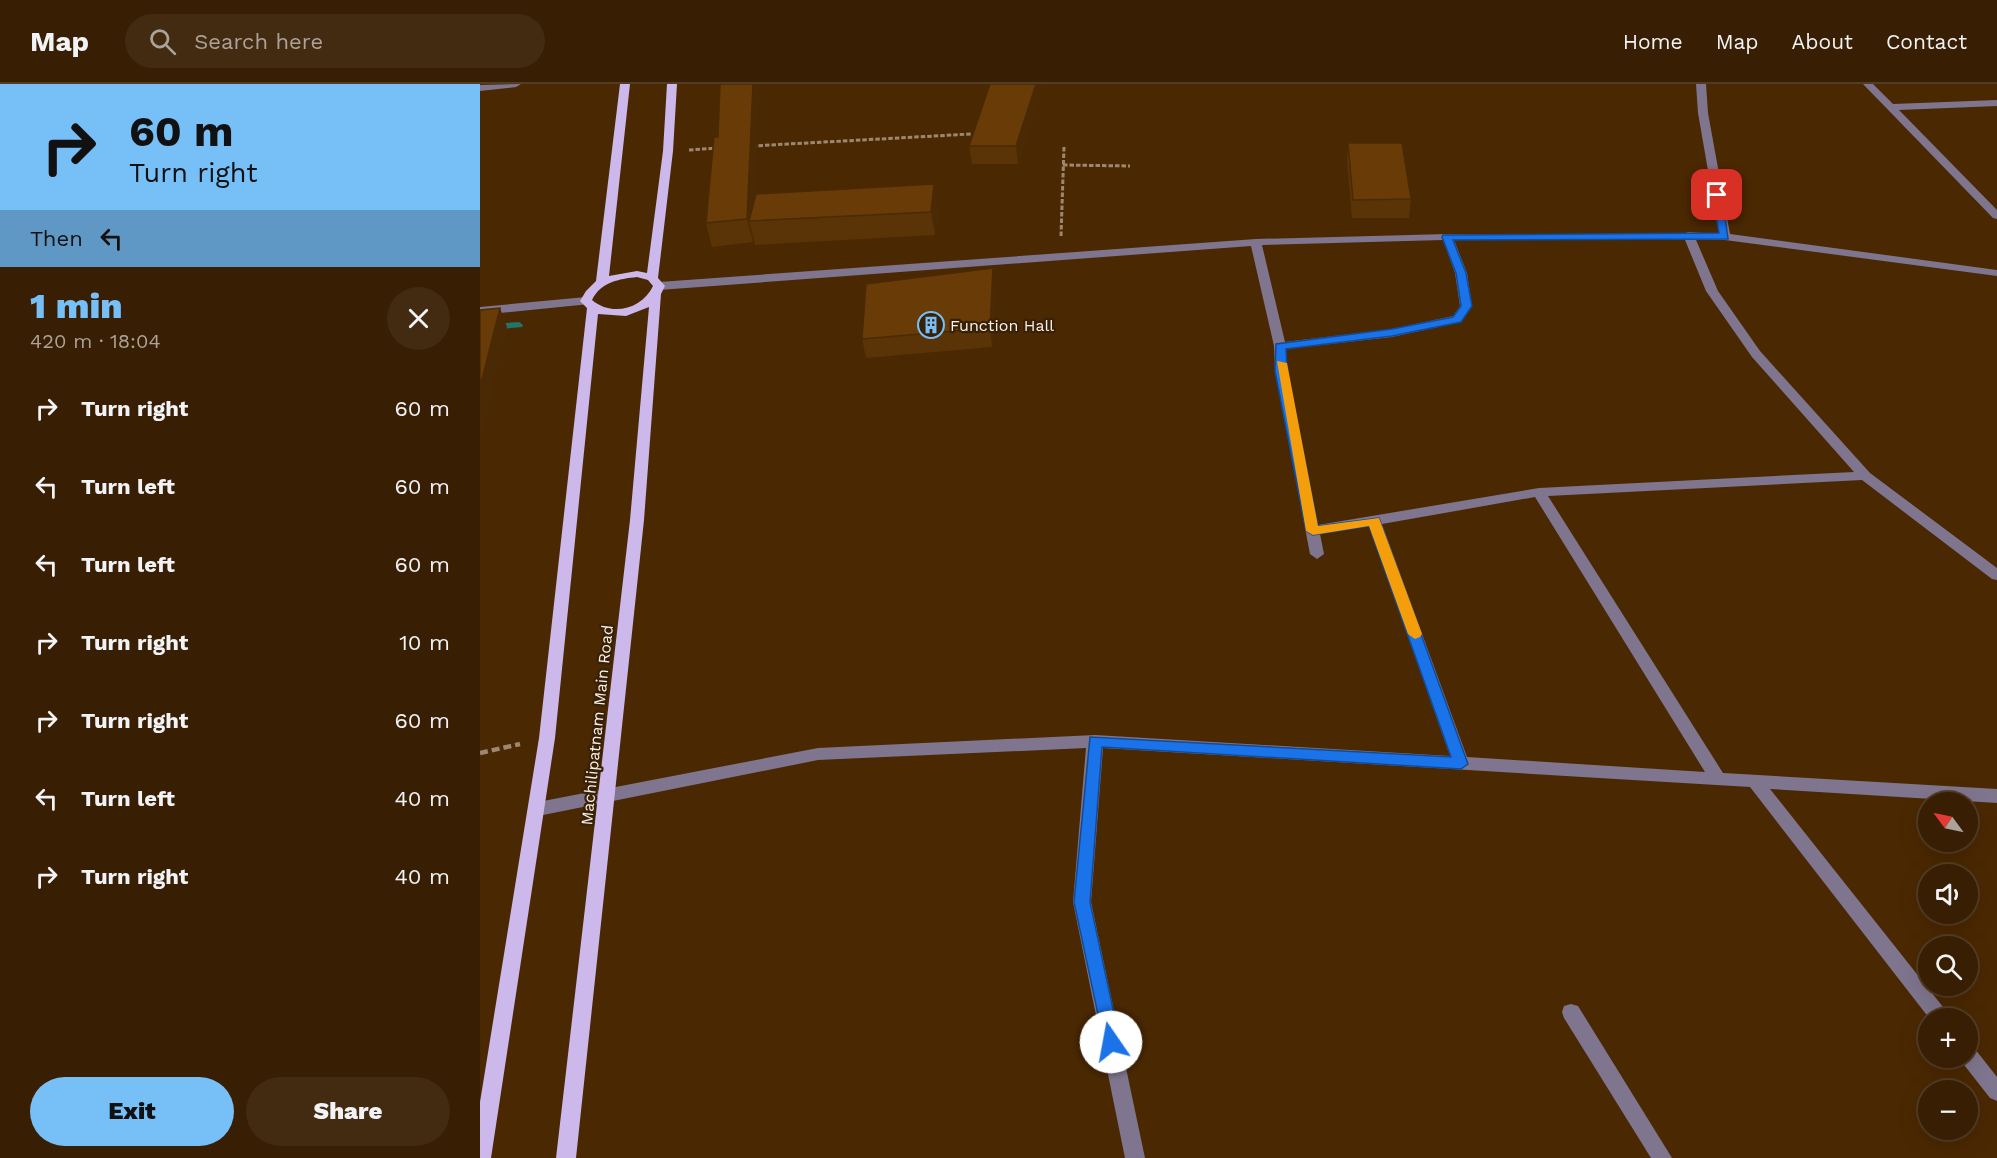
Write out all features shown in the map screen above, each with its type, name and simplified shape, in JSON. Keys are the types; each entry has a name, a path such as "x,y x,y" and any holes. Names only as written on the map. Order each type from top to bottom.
{"main road":[{"path":"602,282 625,84"},
{"name":"Machilipatnam Main Road","path":"566,1158 637,520 672,84"},
{"path":"481,1158 538,808 547,738 590,291 602,282 620,276 637,274 656,287 645,305 627,312 610,314 590,305"}],"street":[{"path":"480,88 516,84"},
{"path":"1701,84 1703,113 1725,237"},
{"path":"1868,84 1997,216"},
{"path":"1890,107 1997,103"},
{"path":"1688,235 1712,291 1756,354 1865,476 1997,576"},
{"path":"656,287 1256,242 1447,237 1688,235 1725,237 1997,273"},
{"path":"1280,346 1392,333 1457,319 1466,306 1461,273 1447,237"},
{"path":"1256,242 1280,346 1281,371 1317,554"},
{"path":"480,311 590,305"},
{"path":"1313,531 1539,492 1865,476"},
{"path":"1539,492 1718,779"},
{"path":"1374,521 1461,764"},
{"path":"1095,741 1082,902 1136,1158"},
{"path":"538,808 818,754 1095,741 1997,796"},
{"path":"1755,782 1932,1008"},
{"path":"1571,1012 1662,1158"},
{"path":"1978,1067 1997,1092"}],"path":[{"path":"749,147 971,134"},
{"path":"1061,255 1064,147"},
{"path":"668,151 726,148"},
{"path":"1064,165 1130,166"},
{"path":"480,753 547,738"}],"building":[{"path":"720,84 753,84 747,219 706,223 714,137 718,137"},
{"path":"990,84 1036,84 1016,146 969,146"},
{"path":"1348,143 1402,143 1411,199 1353,200"},
{"path":"934,184 931,212 749,221 756,194"},
{"name":"Function Hall","path":"993,268 990,328 862,339 866,284"},
{"path":"500,308 480,387 480,310"}],"waterway":[{"path":"480,328 519,325"}],"slow traffic":[{"path":"1281,363 1313,531 1374,521 1415,634"}],"place":[{"name":"Function Hall","path":"931,325"}],"route":[{"path":"1111,1042 1082,902 1095,741 1461,764 1374,521 1313,531 1281,371 1280,346 1392,333 1457,319 1466,306 1461,273 1447,237 1688,235 1725,237 1717,195"}]}
